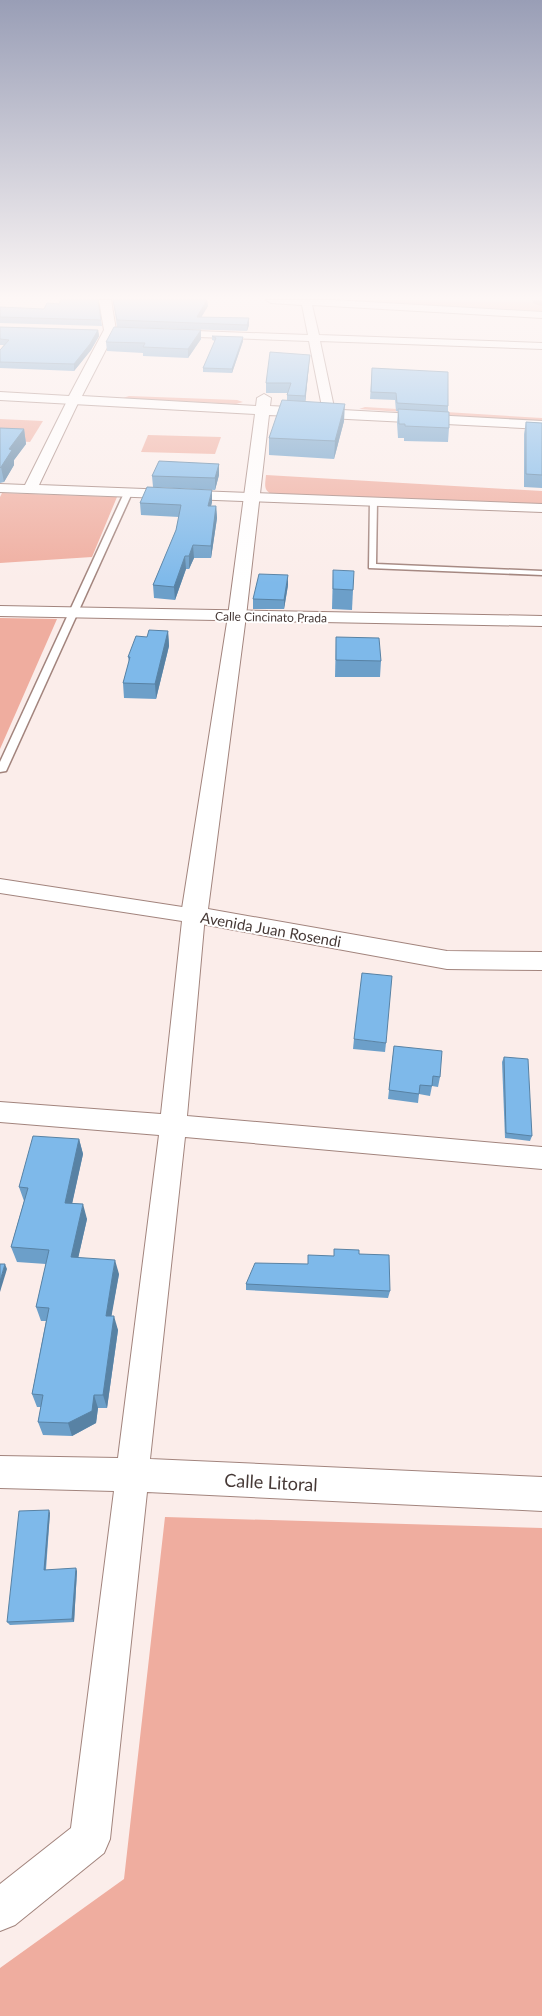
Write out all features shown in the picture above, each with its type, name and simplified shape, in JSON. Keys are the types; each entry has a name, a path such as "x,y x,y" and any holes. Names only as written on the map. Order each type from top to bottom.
{"main road":[{"path":"0,396 74,394"},
{"path":"78,394 328,407 542,414"},
{"path":"194,915 237,616 263,404"},
{"path":"328,407 542,425"},
{"name":"Avenida Juan Rosendi","path":"194,915 447,960 542,961"}],"street":[{"path":"30,489 77,394"},
{"path":"325,394 328,407"},
{"path":"0,488 542,508"},
{"name":"Calle Cincinato Prada","path":"0,611 542,621"},
{"name":"Avenida Juan Rosendi","path":"0,886 194,915"},
{"path":"0,1910 90,1839 173,1125 194,915"},
{"path":"0,1112 173,1125 542,1158"},
{"name":"Calle Litoral","path":"0,1472 132,1475 542,1494"}],"lane":[{"path":"2,769 72,612 128,493"},
{"path":"373,501 372,566 542,572"}],"shaded area":[{"path":"129,396 237,400 243,402 236,404 123,398"},
{"path":"365,407 542,418 542,422 359,409"},
{"path":"0,419 43,421 30,442 0,440"},
{"path":"148,435 221,437 215,454 141,452"},
{"path":"266,475 542,491 542,506 274,495 266,490"},
{"path":"2,493 117,497 92,557 0,563 0,497"},
{"path":"0,618 57,619 0,749"},
{"path":"165,1517 542,1528 542,2016 0,2016 0,1968 124,1879"}],"building":[{"path":"287,394 305,394 305,396"},
{"path":"396,394 448,394 448,406 397,403"},
{"path":"282,400 345,404 335,441 269,438"},
{"path":"398,409 449,412 449,428 405,426 405,424 399,424"},
{"path":"526,422 542,423 542,475 526,474"},
{"path":"0,428 24,429 9,449 12,450 0,468"},
{"path":"159,461 219,464 215,478 152,476"},
{"path":"147,487 212,490 208,506 216,506 211,546 193,545 189,556 185,556 174,587 153,585 176,530 181,505 140,503"},
{"path":"333,570 354,571 353,590 333,589"},
{"path":"259,574 288,575 284,600 253,599"},
{"path":"149,630 168,631 155,684 123,683 130,657 128,657 136,636 147,637"},
{"path":"336,637 379,638 381,661 336,660"},
{"path":"362,973 392,976 386,1043 354,1039"},
{"path":"394,1046 442,1051 440,1077 433,1076 432,1086 420,1085 419,1094 389,1090"},
{"path":"504,1057 528,1059 532,1136 506,1133"},
{"path":"33,1136 79,1139 65,1203 83,1204 71,1257 115,1260 106,1316 114,1316 103,1395 94,1395 92,1411 68,1423 38,1422 43,1395 32,1394 49,1308 36,1307 49,1250 11,1247 28,1188 19,1187"},
{"path":"334,1249 359,1250 359,1254 389,1255 390,1291 246,1284 255,1263 308,1264 308,1255 334,1256"},
{"path":"0,1264 5,1264 0,1281"},
{"path":"49,1510 44,1570 76,1568 72,1619 7,1622 19,1511"}]}
